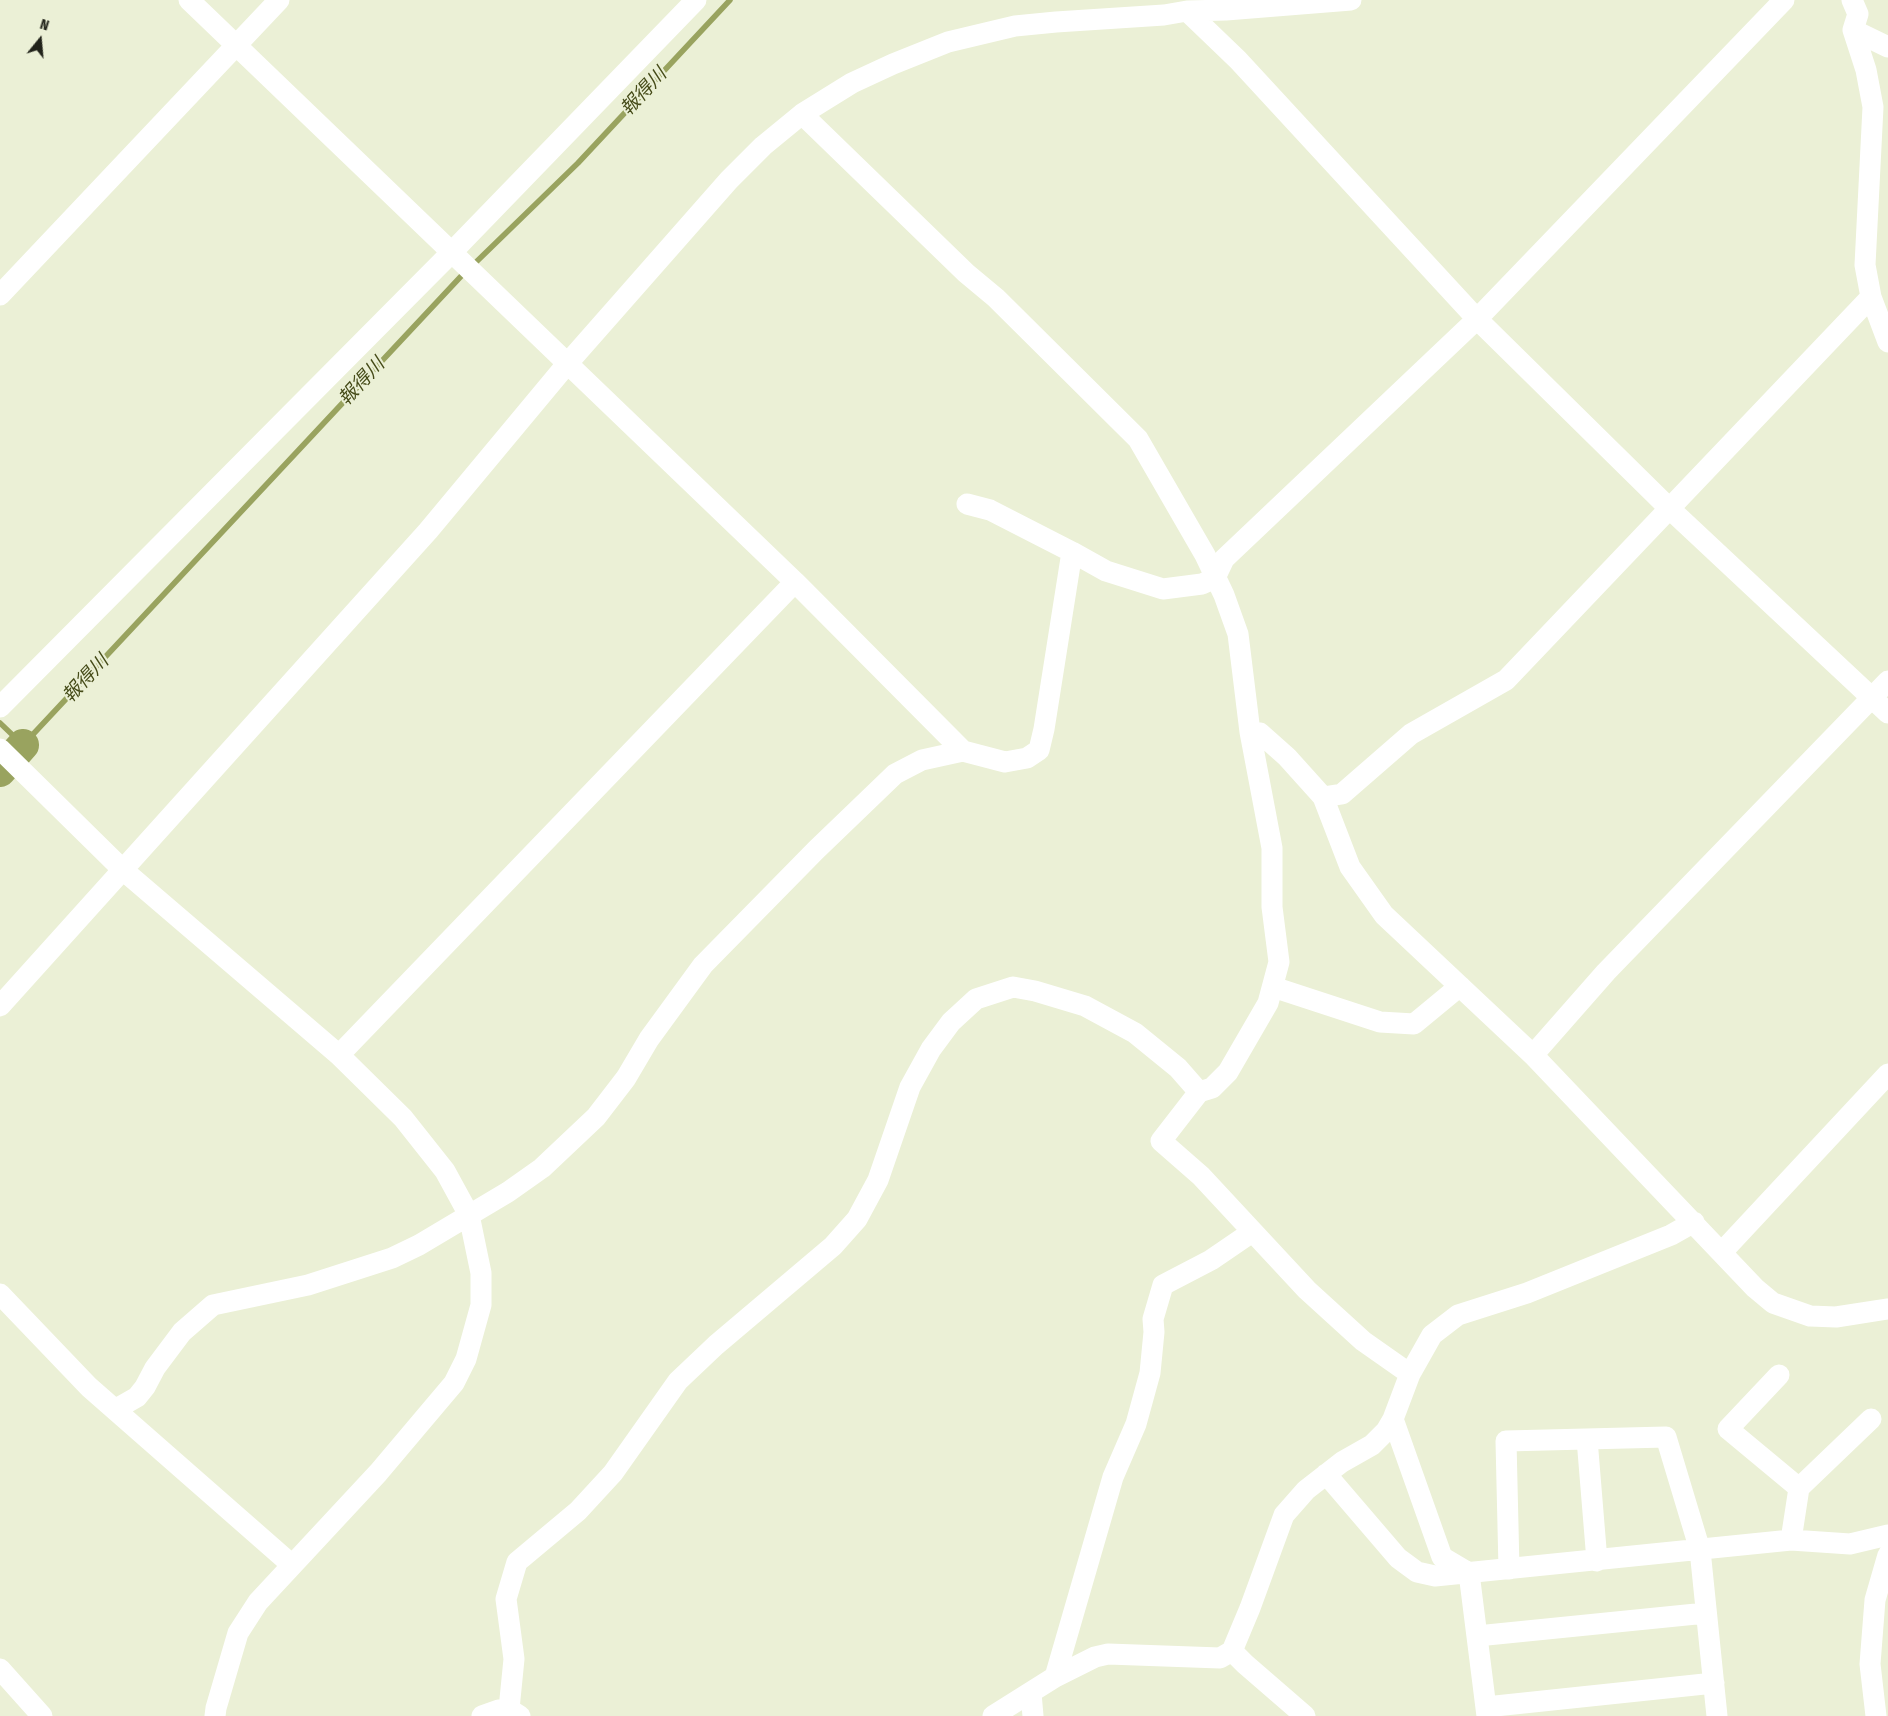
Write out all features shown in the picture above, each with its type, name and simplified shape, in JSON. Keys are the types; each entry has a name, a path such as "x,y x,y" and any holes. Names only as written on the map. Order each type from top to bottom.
{"street":[{"path":"189,0 795,582 963,751"},
{"path":"0,295 279,0"},
{"path":"0,707 456,256 696,0"},
{"path":"0,1006 428,531 567,364 729,180 763,146 802,114 852,83 893,64 948,42 1015,26 1164,15 1190,6 1226,10 1351,0"},
{"path":"966,504 990,510 1106,571 1163,589 1202,584 1215,578 1224,559 1477,319 1784,0"},
{"path":"1852,0 1858,14 1853,30 1866,70 1873,108 1865,265 1871,297 1888,342"},
{"path":"1190,6 1477,319 1670,509 1888,713"},
{"path":"1853,30 1888,47"},
{"path":"802,114 966,273 996,298 1138,439 1205,555 1224,595 1238,634 1250,732 1272,848 1272,907 1279,962 1268,1003 1228,1072 1212,1088 1199,1092 1161,1141 1202,1176 1307,1290 1363,1341 1410,1374"},
{"path":"1323,797 1342,794 1411,734 1506,680 1871,297"},
{"path":"116,1409 137,1397 146,1387 155,1368 182,1332 213,1305 308,1285 392,1258 419,1245 508,1192 542,1168 596,1117 626,1078 648,1039 703,965 816,850 895,774 922,760 963,751 1005,762 1027,758 1039,750 1072,552"},
{"path":"339,1054 795,582"},
{"path":"1533,1054 1606,972 1888,681"},
{"path":"1250,732 1260,733 1287,757 1323,797 1350,867 1384,915 1533,1054 1755,1288 1773,1303 1810,1316 1836,1317 1888,1309"},
{"path":"0,749 123,870 339,1054 403,1118 445,1172 469,1215 482,1273 480,1305 466,1359 454,1383 378,1473 258,1602 238,1633 215,1716"},
{"path":"1273,987 1380,1022 1414,1024 1460,986"},
{"path":"482,1716 499,1710 514,1712 514,1659 506,1599 517,1562 578,1511 613,1473 678,1381 716,1345 833,1246 857,1219 878,1180 910,1087 926,1056 951,1022 976,999 1013,987 1035,991 1085,1006 1135,1033 1178,1068 1199,1092"},
{"path":"1722,1252 1888,1074"},
{"path":"993,1716 1055,1677 1095,1658 1108,1654 1220,1658 1232,1651 1284,1515 1306,1490 1342,1462 1372,1445 1386,1431 1393,1419 1410,1374 1432,1335 1458,1315 1527,1293 1671,1235 1694,1222"},
{"path":"1055,1677 1113,1477 1136,1424 1150,1373 1154,1332 1153,1319 1163,1285 1211,1260 1252,1232"},
{"path":"0,1294 89,1387 292,1565"},
{"path":"1779,1375 1728,1429 1799,1488"},
{"path":"1393,1419 1442,1557 1469,1573"},
{"path":"1791,1540 1799,1488 1871,1419"},
{"path":"1509,1569 1506,1441 1666,1437 1700,1550 1717,1716"},
{"path":"1587,1439 1597,1561"},
{"path":"1326,1474 1398,1558 1417,1572 1434,1576 1791,1540 1850,1544 1888,1535"},
{"path":"1876,1716 1870,1664 1875,1600 1888,1555"},
{"path":"1469,1573 1486,1711 1714,1683"},
{"path":"1476,1636 1706,1613"},
{"path":"1232,1651 1305,1716"},
{"path":"0,1669 42,1716"},
{"path":"1031,1693 1034,1716"}],"waterway":[{"name":"報得川","path":"472,266 578,163 730,0"},
{"name":"報得川","path":"0,723 23,745 465,272"},
{"name":"報得川","path":"0,771 23,745"}]}
